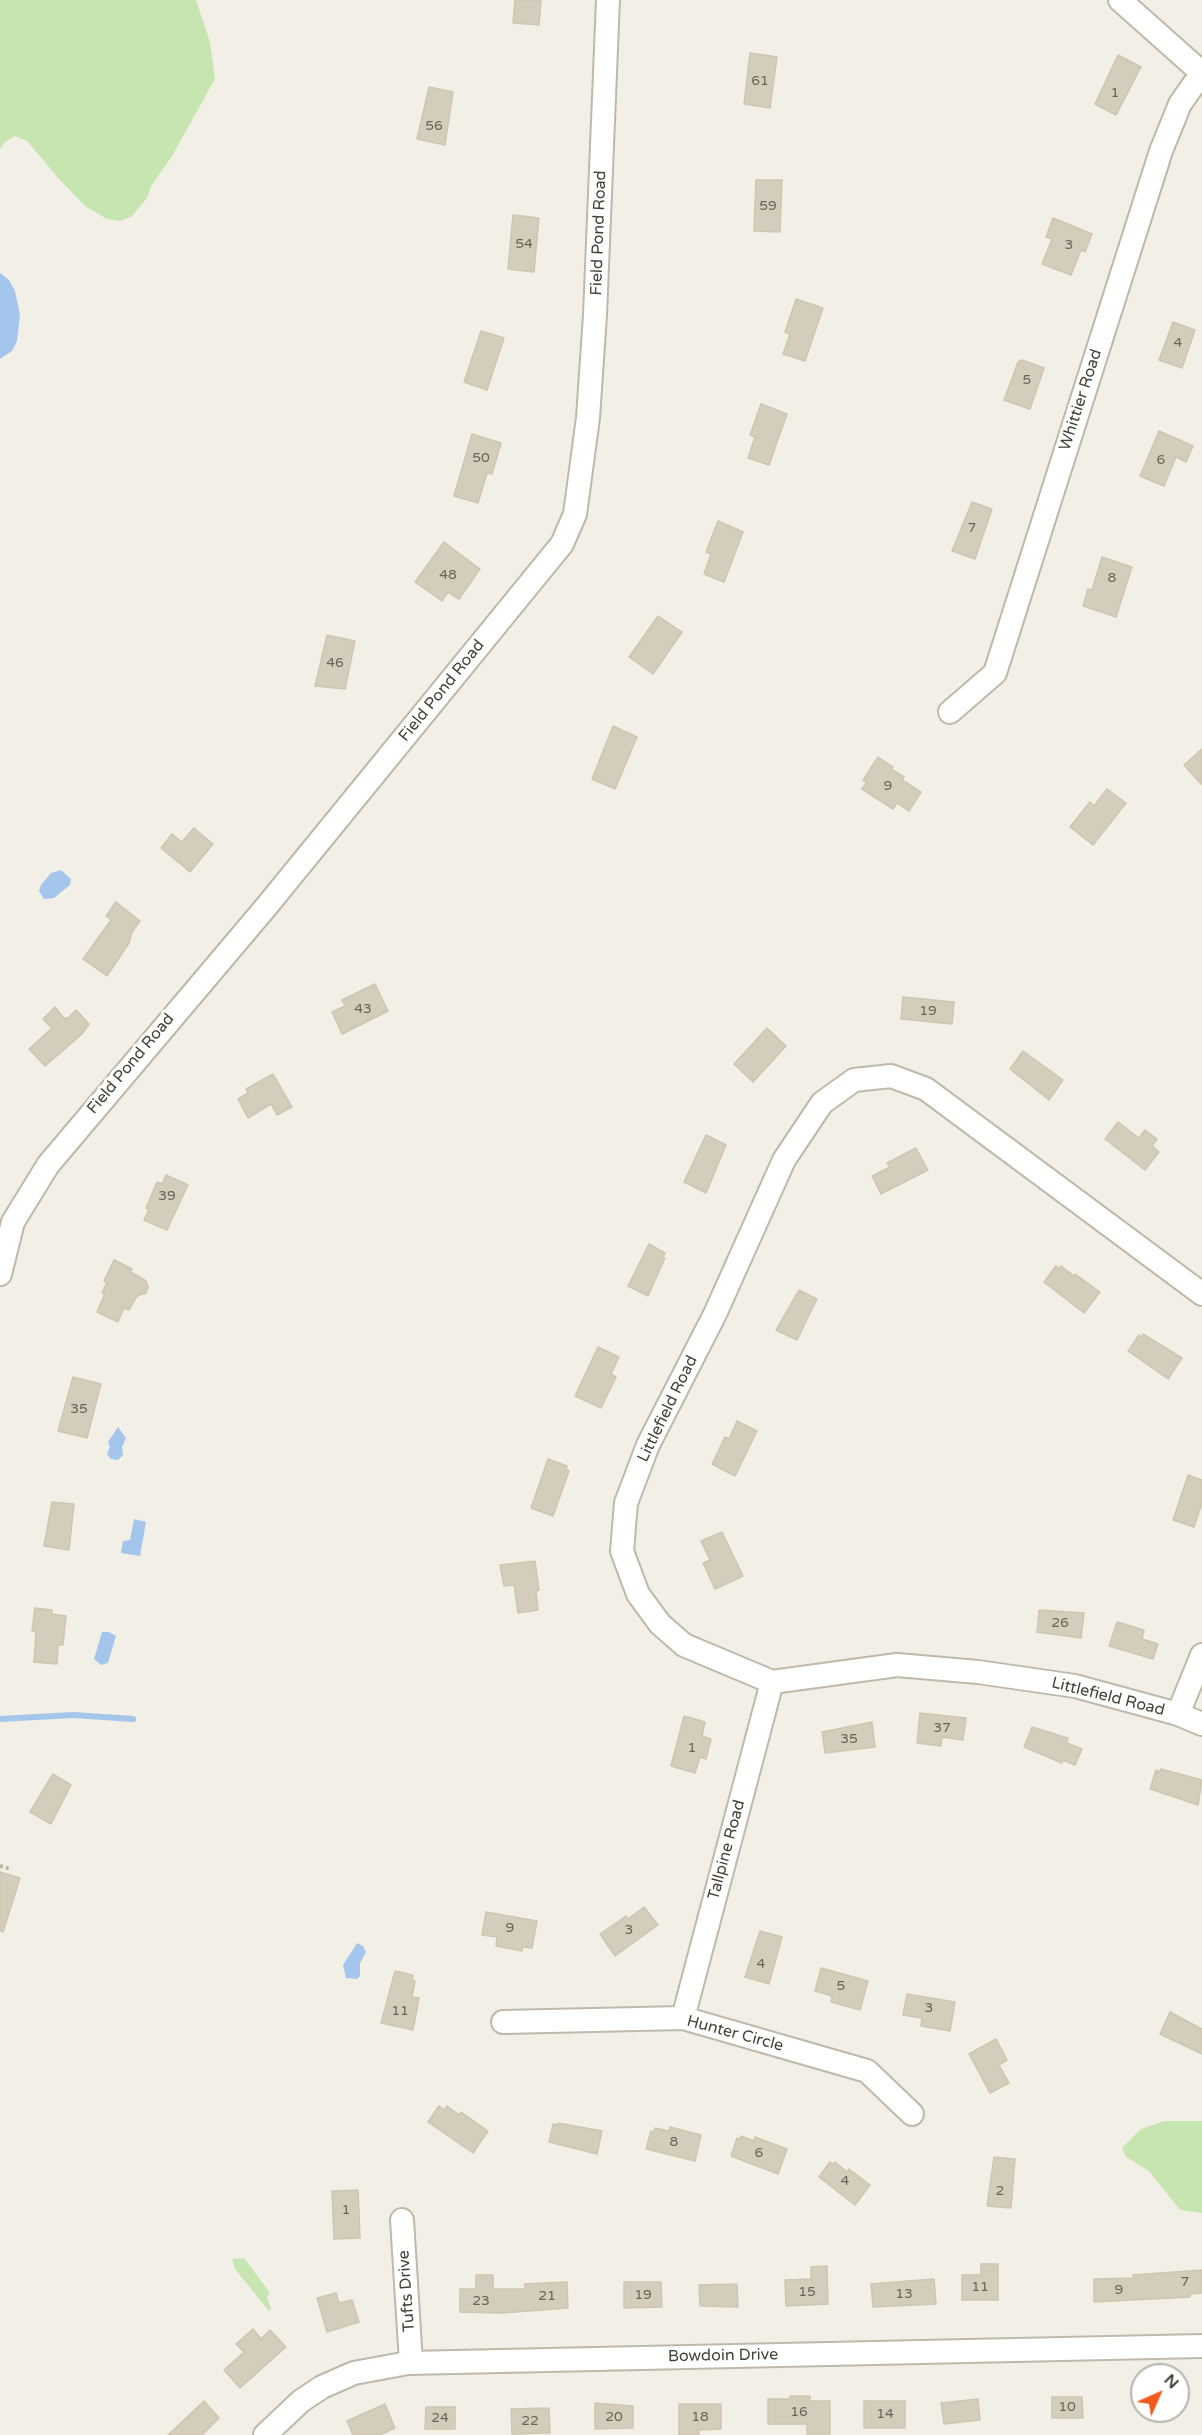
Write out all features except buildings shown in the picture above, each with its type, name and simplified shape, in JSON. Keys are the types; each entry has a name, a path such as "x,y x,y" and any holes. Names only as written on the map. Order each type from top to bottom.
{"street":[{"name":"Field Pond Road","path":"0,1274 13,1222 48,1165 266,907 562,544 575,514 588,418 608,0"},
{"path":"1120,0 1202,73"},
{"name":"Whittier Road","path":"950,712 995,673 1161,151 1180,104 1194,84 1202,80"},
{"name":"Littlefield Road","path":"1202,1294 926,1089 891,1076 854,1080 822,1103 784,1160 715,1314 648,1445 626,1503 622,1551 638,1594 660,1624 684,1645 772,1682 897,1665 943,1669 1075,1686 1178,1714 1202,1724"},
{"path":"1178,1714 1202,1654"},
{"name":"Tallpine Road","path":"683,2018 772,1682"},
{"name":"Hunter Circle","path":"503,2022 683,2018 867,2071 912,2114"},
{"name":"Tufts Drive","path":"402,2220 411,2362"},
{"name":"Bowdoin Drive","path":"265,2435 301,2401 328,2384 354,2373 411,2362 1202,2346"}],"path":[{"path":"0,1866 10,1869"}],"green space":[{"path":"0,0 196,0 210,42 215,79 172,156 151,186 147,198 131,217 119,221 107,219 85,206 27,141 15,136 5,142 0,149"},
{"path":"1164,2121 1202,2121 1202,2213 1180,2210 1149,2171 1126,2157 1122,2148 1141,2129"},
{"path":"244,2258 270,2293 267,2297 271,2309 269,2311 235,2269 232,2259"}],"water":[{"path":"0,273 9,280 15,291 20,315 17,341 12,351 0,359"},
{"path":"61,870 71,879 70,885 54,898 44,899 39,891 41,885 51,873"},
{"path":"118,1427 126,1438 122,1447 123,1455 118,1460 111,1459 107,1454 110,1447 108,1442"},
{"path":"134,1519 146,1522 140,1556 121,1553 123,1541 130,1540"},
{"path":"102,1632 109,1632 116,1636 108,1663 101,1665 94,1659"},
{"path":"357,1943 363,1946 366,1952 360,1963 360,1976 357,1979 346,1978 343,1965"}],"waterway":[{"path":"0,1719 73,1715 133,1719"}]}
